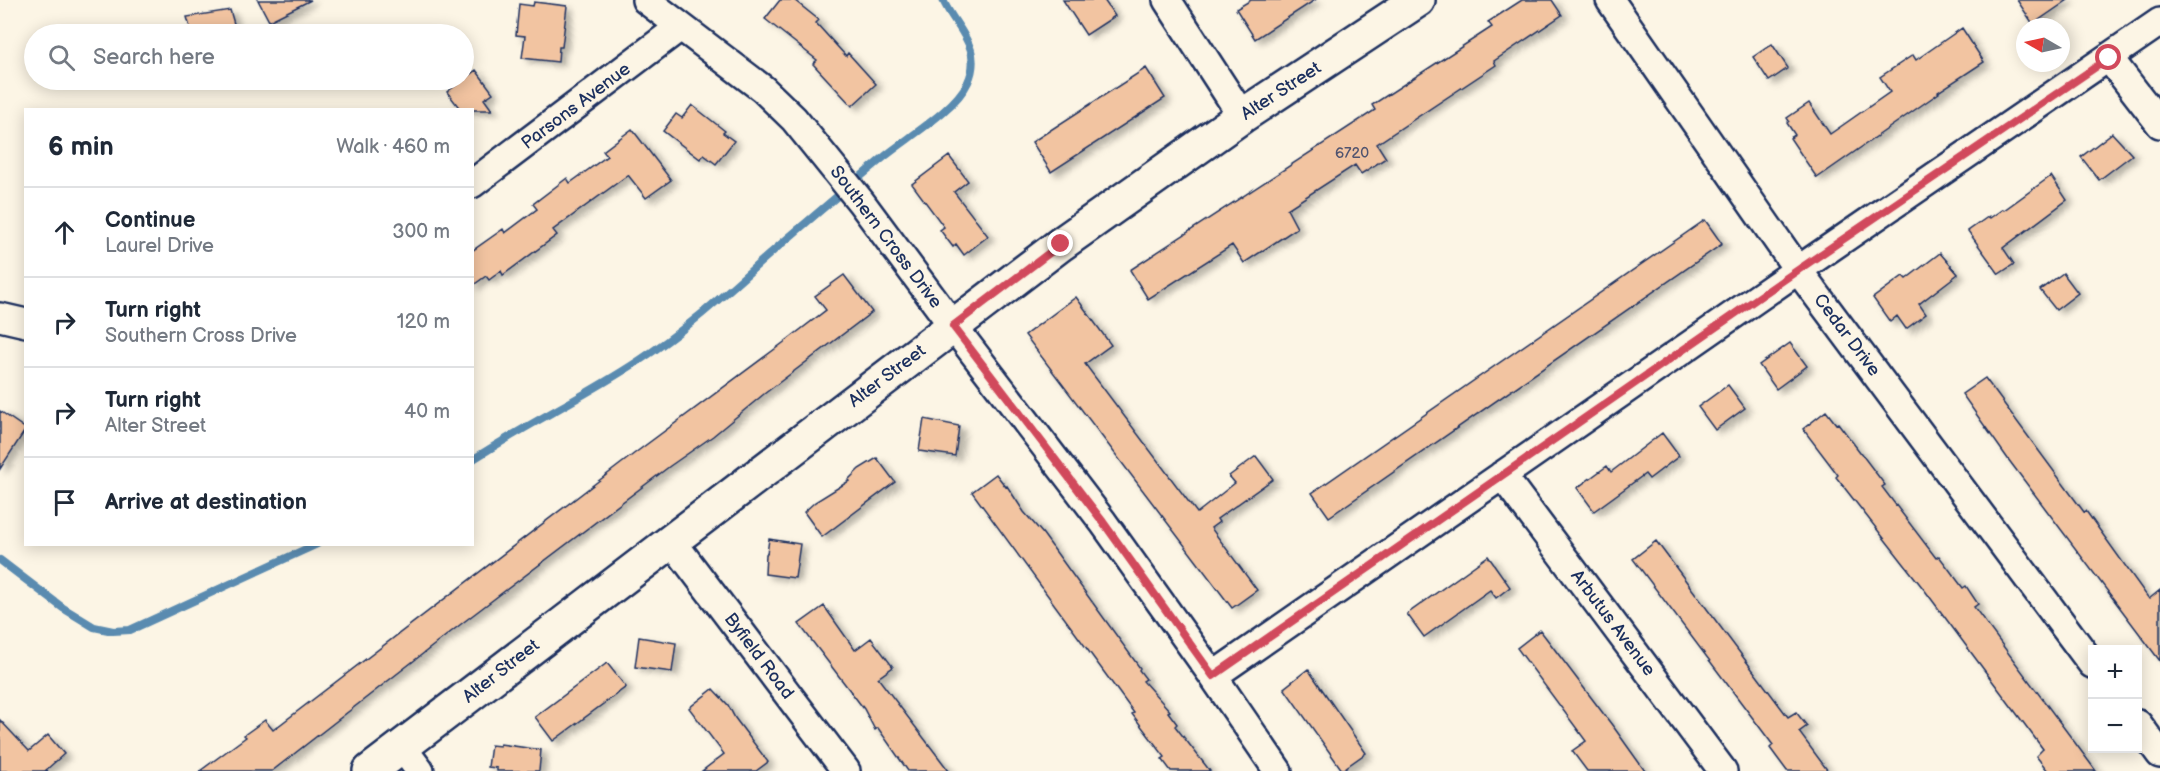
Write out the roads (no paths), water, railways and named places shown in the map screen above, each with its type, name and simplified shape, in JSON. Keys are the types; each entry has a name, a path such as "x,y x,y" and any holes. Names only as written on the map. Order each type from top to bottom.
{"street":[{"name":"Southern Cross Drive","path":"646,0 763,89 794,119 861,202 1103,522 1278,771"},
{"path":"1167,0 1242,116"},
{"name":"Alter Street","path":"370,771 411,759 671,540 1142,185 1242,116 1419,0"},
{"name":"Cedar Drive","path":"1610,0 1798,270 2088,659"},
{"path":"1213,676 2160,21"},
{"name":"Parsons Avenue","path":"474,182 680,27"},
{"path":"2109,58 2160,124"},
{"path":"0,317 24,323"},
{"name":"Arbutus Avenue","path":"1503,475 1724,771"},
{"name":"Byfield Road","path":"671,540 846,771"},
{"path":"2142,729 2160,754"}],"waterway":[{"path":"474,459 599,386 677,334 884,157 953,103 968,82 973,58 966,38 943,0"},
{"path":"0,560 63,608 94,627 113,631 130,630 313,546"}]}
